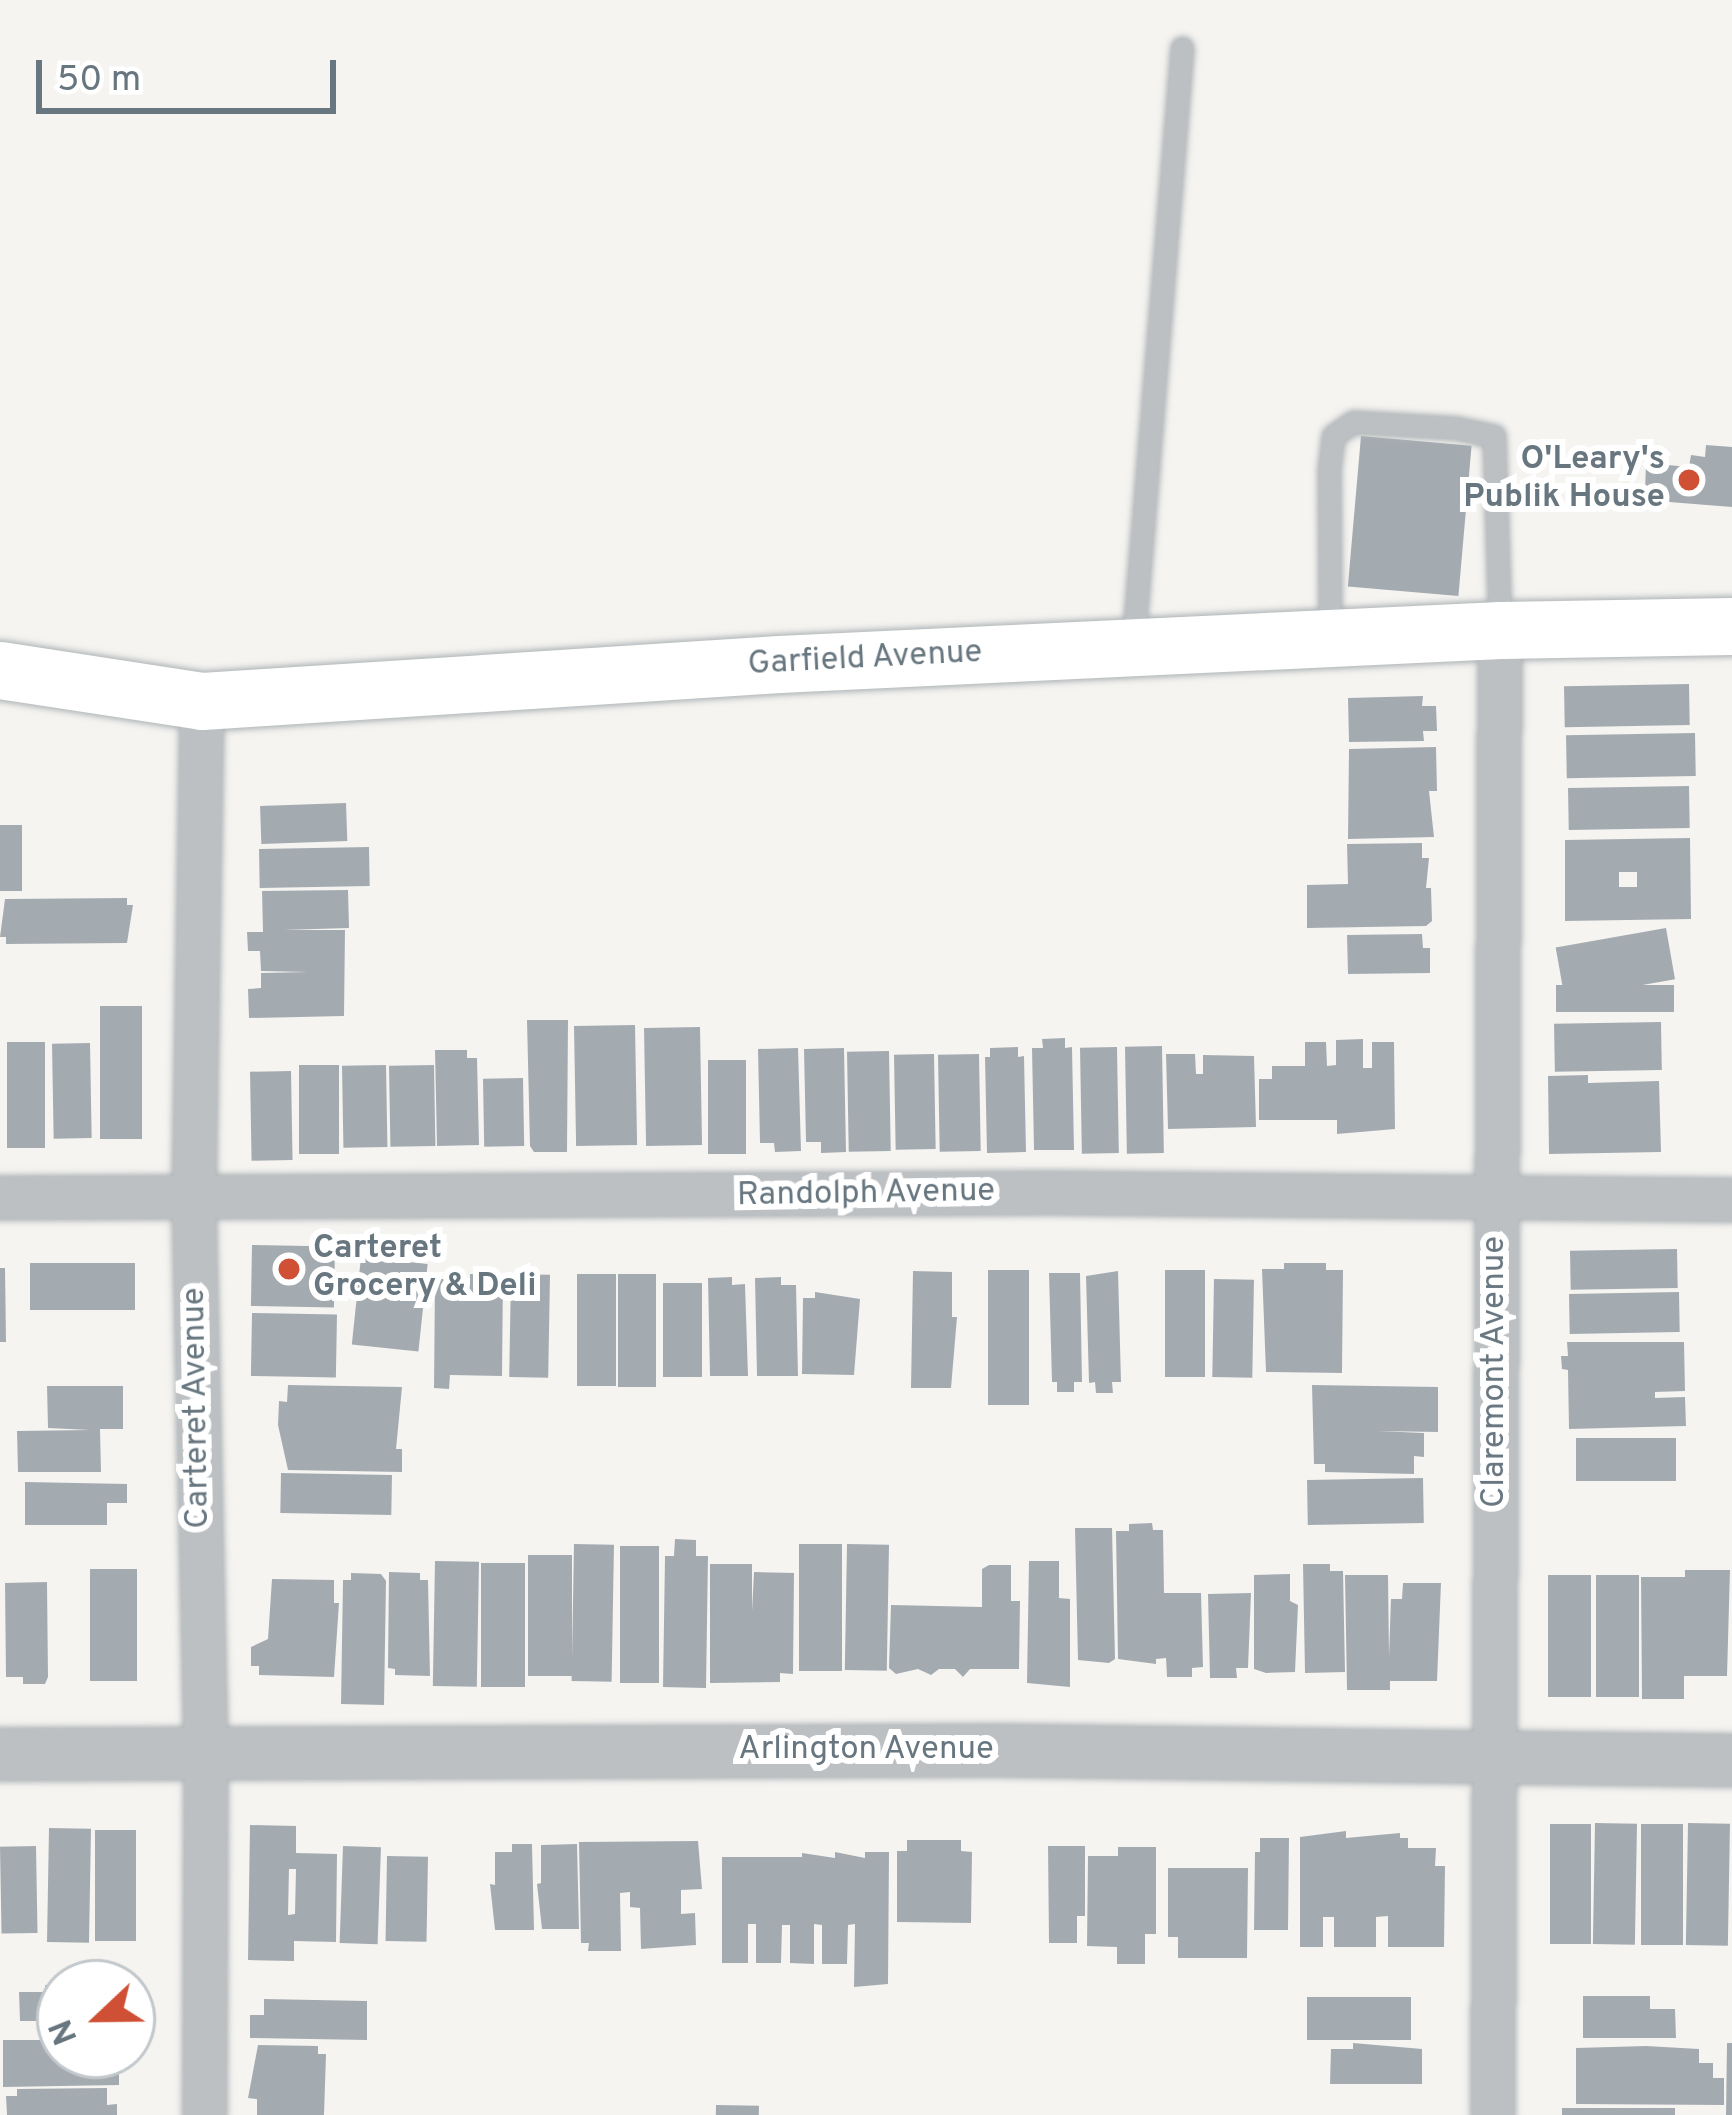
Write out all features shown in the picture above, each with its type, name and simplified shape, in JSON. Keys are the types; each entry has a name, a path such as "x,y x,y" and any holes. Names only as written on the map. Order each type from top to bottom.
{"main road":[{"name":"Garfield Avenue","path":"0,670 202,701 1133,647 1500,630 1732,626"}],"street":[{"name":"Claremont Avenue","path":"1493,2115 1500,630"},
{"name":"Carteret Avenue","path":"202,701 194,1202 206,1757 205,2115"},
{"name":"Randolph Avenue","path":"0,1198 194,1202 1029,1193 1732,1200"},
{"name":"Arlington Avenue","path":"0,1754 206,1757 995,1750 1732,1760"}],"lane":[{"path":"1133,647 1182,48"},
{"path":"1330,638 1328,470 1333,436 1353,422 1456,428 1494,436 1500,630"}],"building":[{"path":"1361,436 1472,446 1458,596 1348,586"},
{"name":"O'Leary's Publik House","path":"1706,445 1732,447 1732,507 1669,502 1669,495 1645,493 1646,463 1689,467 1691,455 1705,457"},
{"path":"1689,684 1690,725 1565,727 1564,686"},
{"path":"1423,696 1422,706 1436,706 1437,731 1423,731 1424,741 1349,742 1348,698"},
{"path":"1695,733 1696,776 1567,778 1566,735"},
{"path":"1436,747 1437,791 1429,791 1434,837 1348,839 1349,749"},
{"path":"1689,786 1690,828 1569,830 1568,788"},
{"path":"346,803 347,841 261,844 260,806"},
{"path":"0,825 22,825 22,891 0,891"},
{"path":"1690,838 1691,919 1565,921 1565,840","holes":["1619,872 1637,872 1637,887 1619,887"]},
{"path":"1422,843 1422,858 1429,858 1426,888 1431,888 1432,921 1426,926 1307,928 1307,885 1348,884 1347,844"},
{"path":"369,847 370,886 260,888 259,849"},
{"path":"348,890 349,928 283,930 345,930 344,1016 249,1018 248,989 261,988 261,973 308,972 261,971 260,951 248,951 247,932 263,932 262,891"},
{"path":"127,898 127,905 133,905 127,943 6,944 6,937 0,937 5,899"},
{"path":"1666,928 1675,979 1565,999 1556,947"},
{"path":"1422,934 1423,948 1430,948 1430,973 1348,974 1347,935"},
{"path":"1556,985 1674,985 1674,1012 1556,1012"},
{"path":"100,1006 142,1006 142,1139 100,1139"},
{"path":"527,1020 568,1020 567,1152 534,1152 530,1146"},
{"path":"1661,1022 1662,1070 1555,1072 1554,1024"},
{"path":"635,1025 637,1145 576,1146 574,1026"},
{"path":"700,1027 702,1145 646,1146 644,1028"},
{"path":"1065,1038 1065,1048 1072,1047 1074,1150 1034,1150 1032,1048 1043,1048 1042,1039"},
{"path":"1363,1039 1363,1068 1372,1068 1372,1042 1394,1042 1395,1129 1337,1134 1337,1120 1259,1120 1259,1079 1272,1079 1272,1066 1305,1066 1305,1042 1326,1042 1327,1066 1336,1065 1336,1040"},
{"path":"7,1042 45,1042 45,1148 7,1148"},
{"path":"90,1043 92,1138 54,1139 52,1044"},
{"path":"1162,1046 1164,1153 1127,1154 1125,1047"},
{"path":"1018,1047 1018,1057 1024,1056 1026,1152 987,1153 985,1057 990,1057 990,1048"},
{"path":"1117,1047 1119,1153 1082,1154 1080,1048"},
{"path":"798,1048 801,1151 775,1152 774,1143 760,1143 758,1049"},
{"path":"844,1048 846,1152 821,1153 821,1142 806,1142 804,1049"},
{"path":"435,1050 467,1050 467,1058 477,1058 479,1145 437,1146"},
{"path":"889,1051 891,1151 849,1152 847,1052"},
{"path":"934,1054 936,1149 896,1150 894,1055"},
{"path":"979,1054 981,1151 940,1152 938,1055"},
{"path":"1166,1054 1195,1054 1196,1074 1203,1074 1203,1055 1254,1056 1256,1127 1168,1129"},
{"path":"708,1060 746,1060 746,1154 708,1154"},
{"path":"299,1065 339,1065 339,1154 299,1154"},
{"path":"386,1065 387,1147 343,1148 342,1066"},
{"path":"434,1065 435,1146 390,1147 389,1066"},
{"path":"291,1071 293,1160 252,1161 250,1072"},
{"path":"1588,1075 1588,1083 1659,1081 1661,1152 1549,1154 1548,1076"},
{"path":"523,1078 524,1146 484,1147 483,1079"},
{"path":"252,1245 335,1246 334,1307 251,1306"},
{"path":"1677,1249 1678,1288 1571,1290 1570,1251"},
{"path":"361,1257 428,1264 418,1352 352,1345"},
{"path":"30,1263 135,1263 135,1310 30,1310"},
{"path":"1284,1263 1326,1263 1326,1270 1343,1270 1342,1373 1266,1372 1262,1269 1284,1269"},
{"path":"0,1268 5,1268 6,1342 0,1342"},
{"path":"988,1270 1029,1270 1029,1405 988,1405"},
{"path":"1165,1270 1205,1270 1205,1377 1165,1377"},
{"path":"913,1271 952,1272 952,1317 957,1317 951,1388 911,1388"},
{"path":"1118,1271 1121,1382 1112,1382 1113,1393 1096,1393 1095,1382 1089,1383 1086,1276"},
{"path":"1049,1273 1080,1273 1082,1382 1074,1382 1074,1392 1057,1392 1057,1382 1052,1382"},
{"path":"470,1274 503,1275 502,1376 450,1375 449,1389 434,1388 435,1279 470,1279"},
{"path":"511,1274 550,1275 548,1378 509,1377"},
{"path":"577,1274 616,1274 616,1386 577,1386"},
{"path":"618,1274 656,1274 656,1387 618,1387"},
{"path":"732,1277 732,1285 745,1284 748,1376 710,1376 708,1278"},
{"path":"781,1277 781,1285 796,1285 798,1376 757,1376 755,1278"},
{"path":"1214,1279 1254,1280 1252,1378 1212,1377"},
{"path":"663,1283 702,1283 702,1377 663,1377"},
{"path":"815,1292 860,1299 854,1375 802,1374 803,1298 815,1298"},
{"path":"1679,1292 1680,1332 1570,1334 1569,1294"},
{"path":"252,1313 337,1314 336,1377 251,1376"},
{"path":"1567,1342 1684,1342 1685,1391 1655,1392 1655,1398 1685,1397 1686,1426 1569,1429 1568,1370 1562,1369 1561,1356 1568,1356"},
{"path":"288,1385 402,1387 396,1449 402,1449 402,1472 288,1470 278,1425 279,1401 287,1402"},
{"path":"1312,1385 1438,1387 1438,1432 1378,1431 1424,1433 1424,1457 1414,1456 1414,1474 1325,1472 1325,1464 1314,1464"},
{"path":"47,1386 123,1386 123,1429 100,1429 101,1472 18,1472 17,1431 90,1430 48,1428"},
{"path":"1576,1438 1676,1438 1676,1481 1576,1481"},
{"path":"281,1473 392,1475 391,1515 280,1513"},
{"path":"1423,1478 1424,1523 1308,1525 1307,1480"},
{"path":"25,1482 127,1484 127,1503 107,1503 107,1525 25,1525"},
{"path":"1152,1523 1153,1530 1163,1530 1164,1593 1201,1593 1203,1667 1192,1668 1192,1677 1167,1677 1166,1658 1156,1659 1156,1664 1118,1659 1116,1531 1129,1531 1129,1524"},
{"path":"1075,1528 1112,1528 1115,1659 1109,1663 1078,1660"},
{"path":"675,1539 696,1540 696,1556 708,1556 706,1688 663,1687 665,1556 674,1556"},
{"path":"574,1544 614,1545 612,1682 572,1681"},
{"path":"799,1544 842,1544 842,1671 799,1671"},
{"path":"847,1544 889,1545 887,1671 845,1670"},
{"path":"620,1546 659,1546 659,1683 620,1683"},
{"path":"528,1555 572,1555 572,1676 528,1676"},
{"path":"435,1561 479,1562 477,1687 433,1686"},
{"path":"1029,1561 1059,1561 1059,1598 1070,1599 1070,1687 1027,1683"},
{"path":"481,1563 525,1563 525,1687 481,1687"},
{"path":"710,1564 752,1564 752,1611 754,1572 794,1573 793,1674 780,1673 780,1682 710,1683"},
{"path":"1303,1564 1330,1564 1330,1571 1343,1571 1345,1672 1305,1673"},
{"path":"1011,1565 1011,1601 1020,1601 1019,1669 970,1669 963,1677 955,1669 939,1669 931,1675 918,1669 896,1674 889,1668 891,1605 982,1607 982,1569"},
{"path":"90,1569 137,1569 137,1681 90,1681"},
{"path":"1685,1570 1730,1570 1727,1676 1684,1676 1684,1699 1642,1699 1641,1577 1685,1577"},
{"path":"389,1572 420,1573 420,1580 428,1580 430,1676 395,1675 395,1669 388,1668"},
{"path":"351,1573 381,1574 386,1581 384,1705 341,1704 343,1580 351,1580"},
{"path":"1290,1574 1290,1601 1298,1605 1295,1672 1266,1673 1254,1669 1254,1575"},
{"path":"1345,1575 1388,1575 1389,1656 1391,1599 1402,1599 1403,1583 1441,1583 1437,1681 1390,1681 1390,1690 1347,1690"},
{"path":"1548,1575 1591,1575 1591,1697 1548,1697"},
{"path":"1596,1575 1639,1575 1639,1697 1596,1697"},
{"path":"272,1579 334,1580 334,1603 339,1603 334,1677 259,1675 259,1666 251,1666 251,1647 268,1639"},
{"path":"47,1582 48,1677 45,1684 23,1684 23,1677 6,1677 5,1583"},
{"path":"1251,1593 1248,1668 1236,1668 1237,1678 1210,1678 1208,1594"},
{"path":"1595,1823 1637,1824 1635,1945 1593,1944"},
{"path":"1688,1823 1730,1824 1728,1946 1686,1945"},
{"path":"1550,1824 1591,1824 1591,1944 1550,1944"},
{"path":"1641,1824 1683,1824 1683,1945 1641,1945"},
{"path":"250,1825 296,1826 296,1853 337,1854 336,1942 294,1941 294,1961 248,1960","holes":["289,1869 296,1869 295,1914 288,1915"]},
{"path":"49,1828 91,1829 89,1943 47,1942"},
{"path":"95,1830 136,1830 136,1941 95,1941"},
{"path":"1346,1831 1346,1838 1400,1833 1400,1838 1408,1838 1408,1848 1436,1848 1435,1866 1445,1866 1444,1947 1388,1947 1388,1916 1376,1917 1376,1947 1334,1947 1334,1917 1323,1917 1323,1947 1300,1947 1300,1837"},
{"path":"1260,1838 1289,1838 1288,1930 1254,1930 1255,1852 1260,1852"},
{"path":"907,1840 961,1840 961,1851 972,1852 971,1923 897,1922 897,1851 907,1851"},
{"path":"698,1841 702,1889 681,1890 681,1914 695,1913 696,1945 641,1949 640,1908 630,1907 630,1892 620,1893 621,1951 588,1951 589,1943 581,1943 579,1842"},
{"path":"512,1844 532,1844 534,1930 495,1930 490,1884 495,1885 495,1852 512,1852"},
{"path":"577,1844 579,1929 542,1929 537,1884 541,1883 541,1845"},
{"path":"36,1846 38,1933 2,1934 0,1847"},
{"path":"343,1846 381,1847 378,1944 340,1943"},
{"path":"1048,1846 1085,1846 1085,1916 1077,1916 1077,1943 1049,1943"},
{"path":"1118,1847 1156,1847 1156,1934 1145,1934 1145,1964 1117,1964 1117,1947 1087,1946 1088,1856 1118,1856"},
{"path":"835,1852 865,1858 865,1852 889,1852 888,1984 854,1987 855,1924 848,1925 847,1964 822,1964 822,1925 814,1924 814,1964 790,1963 790,1925 782,1925 781,1963 756,1963 756,1924 748,1924 748,1963 722,1963 722,1857 802,1857 802,1853 835,1858"},
{"path":"387,1856 428,1857 427,1942 386,1941"},
{"path":"1168,1868 1248,1868 1247,1958 1178,1958 1178,1937 1168,1937"},
{"path":"19,1992 36,1992 36,2021 20,2021"},
{"path":"1583,1996 1650,1996 1650,2009 1675,2009 1676,2038 1583,2038"},
{"path":"1307,1997 1411,1997 1411,2040 1307,2040"},
{"path":"264,1999 367,2001 367,2040 250,2038 250,2015 264,2015"},
{"path":"3,2040 36,2040 36,2079 119,2079 119,2085 3,2087"},
{"path":"1353,2043 1422,2049 1422,2084 1330,2084 1331,2049 1353,2049"},
{"path":"1727,2043 1732,2043 1732,2115 1726,2115"},
{"path":"258,2045 318,2046 318,2054 326,2054 324,2115 257,2115 257,2099 248,2098"},
{"path":"1576,2048 1699,2049 1699,2063 1713,2063 1713,2078 1724,2078 1724,2105 1576,2104"},
{"path":"107,2088 107,2105 117,2104 117,2115 7,2115 6,2096 17,2096 17,2089"},
{"path":"716,2105 759,2106 759,2115 716,2115"},
{"path":"1562,2108 1675,2108 1675,2115 1562,2115"}],"place":[{"name":"O'Leary's Publik House","path":"1689,480"},
{"name":"Carteret Grocery & Deli","path":"289,1269"}]}
